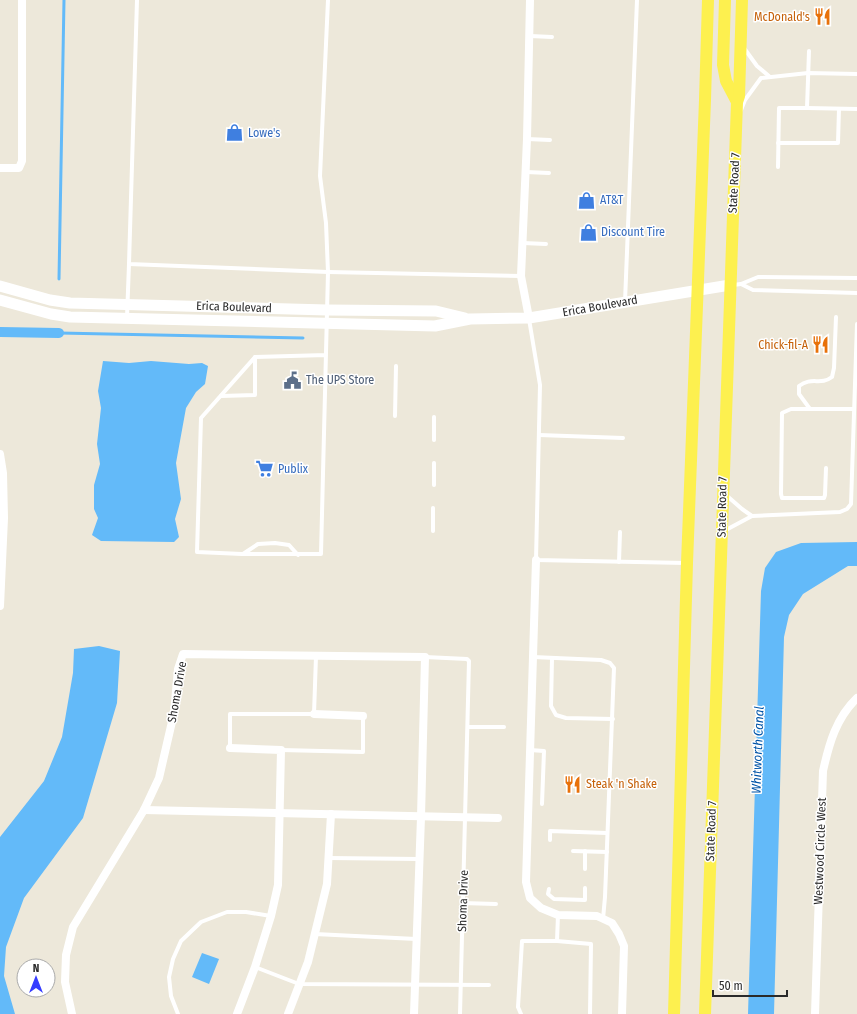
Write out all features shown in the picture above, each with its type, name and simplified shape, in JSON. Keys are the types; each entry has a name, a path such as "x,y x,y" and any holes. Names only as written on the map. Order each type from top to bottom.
{"main road":[{"path":"674,1014 697,291 708,0"},
{"path":"725,0 723,65 726,81 737,102"},
{"name":"State Road 7","path":"705,1014 723,491 736,285 737,102 739,96 742,0"}],"street":[{"path":"0,168 19,168 22,161 22,0"},
{"path":"529,318 521,276 526,172 530,0"},
{"name":"Erica Boulevard","path":"0,300 51,314 70,317 127,317 435,326 470,319 529,318 736,285"},
{"name":"Erica Boulevard","path":"0,286 50,300 70,303 327,310 436,311 470,319"},
{"path":"0,454 3,473 4,518 0,606"},
{"path":"536,560 526,882 530,898 541,908 558,915 597,916 612,923 624,946 622,1014"},
{"name":"Shoma Drive","path":"72,1014 65,982 66,955 73,927 144,810 159,778 174,713 178,669 183,654 425,657"},
{"path":"414,1014 414,984 422,817 425,657"},
{"name":"Westwood Circle West","path":"815,1014 823,771 827,751 835,728 842,716 857,698"},
{"path":"314,714 364,716"},
{"path":"230,748 281,750 278,885 271,916 255,968 237,1014"},
{"path":"144,810 498,818"},
{"path":"288,1014 308,962 327,884 331,814"}],"lane":[{"path":"127,317 137,0"},
{"path":"326,355 255,357 201,418 197,552 298,555 321,554 327,323 328,272 326,222 320,176 328,0"},
{"path":"625,302 637,0"},
{"path":"530,36 552,37"},
{"path":"741,44 756,66 770,77"},
{"path":"807,108 809,51"},
{"path":"737,122 745,100 761,78 808,72 857,74"},
{"path":"778,167 779,108 857,109"},
{"path":"778,143 838,143 839,109"},
{"path":"527,139 550,140"},
{"path":"526,172 549,173"},
{"path":"523,243 546,244"},
{"path":"129,264 328,272 521,276"},
{"path":"736,285 758,277 857,278"},
{"path":"736,285 753,290 857,293"},
{"path":"810,409 799,394 799,386 804,381 827,381 832,377 834,368 836,317"},
{"path":"529,318 540,385 536,560 688,563"},
{"path":"722,532 752,516 840,512 847,509 851,504 857,324"},
{"path":"221,396 255,395 255,357"},
{"path":"395,416 396,366"},
{"path":"826,468 824,498 782,498 780,494 782,413 791,409 854,409"},
{"path":"434,417 434,440"},
{"path":"539,436 623,438"},
{"path":"434,463 434,485"},
{"path":"723,491 752,516"},
{"path":"433,508 433,531"},
{"path":"619,562 620,532"},
{"path":"242,554 258,544 275,543 290,545 298,555"},
{"path":"230,748 230,714 314,714 316,656"},
{"name":"Shoma Drive","path":"425,657 467,658 469,661 460,1014"},
{"path":"533,657 601,660 610,663 614,668 607,833 606,897 603,919"},
{"path":"552,658 551,706 556,715 566,718 613,719"},
{"path":"281,750 364,752 364,716"},
{"path":"468,727 504,727"},
{"path":"530,750 544,751 542,804"},
{"path":"550,840 550,831 607,833"},
{"path":"573,851 607,852"},
{"path":"585,851 585,869"},
{"path":"328,858 420,859"},
{"path":"549,889 548,894 554,899 585,900 585,888"},
{"path":"462,903 496,904"},
{"path":"178,1014 172,996 169,977 173,959 181,941 201,922 227,912 246,912 271,916"},
{"path":"557,941 558,915"},
{"path":"314,934 416,939"},
{"path":"521,1014 518,1007 522,941 557,941 591,944 590,1014"},
{"path":"255,968 299,984 489,985"}],"water":[{"path":"103,361 129,363 151,361 189,364 202,363 208,366 205,384 196,392 186,408 176,463 181,499 175,519 179,537 174,542 101,541 92,535 98,518 94,509 94,485 100,464 97,444 101,408 98,391"},
{"name":"Whitworth Canal","path":"857,542 857,566 848,566 803,594 789,615 784,637 774,1014 748,1014 761,591 765,568 776,552 801,543"},
{"path":"99,646 120,651 117,703 83,818 24,898 6,947 4,976 15,1014 0,1014 0,837 44,781 62,737 73,673 74,649"},
{"path":"202,953 219,959 209,984 192,977"}],"waterway":[{"path":"59,279 64,0"},
{"path":"0,332 59,333"},
{"path":"59,333 303,338"}],"place":[{"name":"McDonald's","path":"823,17"},
{"name":"Lowe's","path":"235,133"},
{"name":"AT&T","path":"587,200"},
{"name":"Discount Tire","path":"588,232"},
{"name":"Chick-fil-A","path":"821,345"},
{"name":"The UPS Store","path":"293,380"},
{"name":"Publix","path":"265,469"},
{"name":"Steak 'n Shake","path":"573,784"}]}
